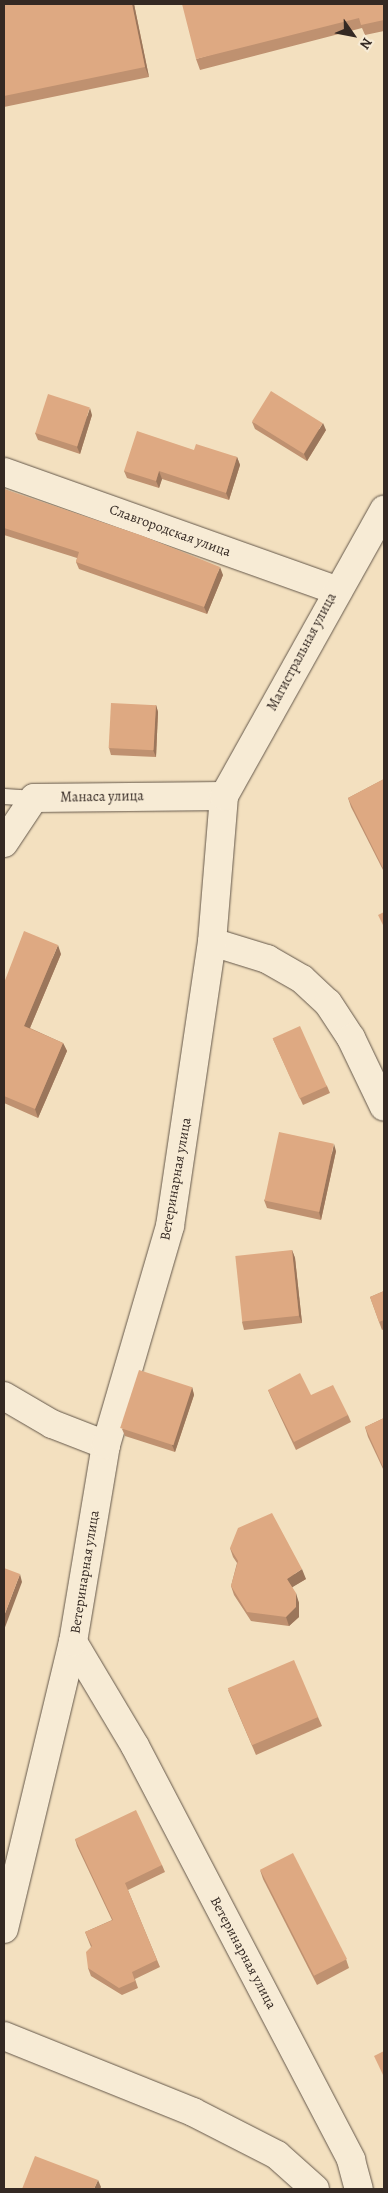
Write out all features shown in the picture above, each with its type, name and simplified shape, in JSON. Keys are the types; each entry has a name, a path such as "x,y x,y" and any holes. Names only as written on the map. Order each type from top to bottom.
{"street":[{"name":"Славгородская улица","path":"4,472 336,590"},
{"name":"Магистральная улица","path":"224,796 336,590 384,510"},
{"name":"Манаса улица","path":"34,798 224,796"},
{"name":"Ветеринарная улица","path":"4,1929 73,1642 106,1444 170,1226 212,942 224,796"},
{"path":"4,843 34,798"},
{"path":"212,942 267,959 302,979 328,1003 351,1038 384,1107"},
{"path":"4,1396 52,1424 106,1444"},
{"name":"Ветеринарная улица","path":"73,1642 140,1755 351,2160 359,2189"},
{"path":"4,2036 193,2112 277,2155 315,2189"}],"lane":[{"path":"4,796 34,798"}],"building":[{"path":"4,4 132,4 145,67 4,96"},
{"path":"182,4 384,4 384,20 361,25 359,18 196,59"},
{"path":"271,391 323,423 304,454 252,422"},
{"path":"48,394 90,408 77,447 35,433"},
{"path":"137,431 194,450 196,444 237,457 226,493 159,471 156,481 124,471"},
{"path":"4,489 143,536 220,567 204,607 76,562 79,552 4,528"},
{"path":"111,703 156,705 154,750 109,748"},
{"path":"384,779 384,870 348,798"},
{"path":"384,912 384,927 378,915"},
{"path":"24,931 58,945 24,1026 63,1043 35,1109 4,1096 4,983"},
{"path":"300,1026 327,1086 299,1098 273,1038"},
{"path":"279,1132 334,1144 319,1212 264,1200"},
{"path":"292,1250 299,1316 242,1322 235,1256"},
{"path":"384,1291 384,1320 379,1322 370,1297"},
{"path":"139,1370 192,1387 173,1445 120,1428"},
{"path":"300,1373 311,1395 333,1385 348,1415 294,1442 268,1390"},
{"path":"384,1418 384,1469 365,1427"},
{"path":"272,1513 302,1569 287,1579 296,1593 296,1607 286,1617 247,1612 231,1586 238,1561 230,1548 238,1528"},
{"path":"4,1568 20,1574 4,1616"},
{"path":"294,1660 318,1717 252,1745 228,1688"},
{"path":"136,1810 162,1865 125,1883 157,1960 132,1972 135,1981 119,1988 88,1968 86,1952 92,1946 85,1932 113,1920 75,1839"},
{"path":"293,1853 347,1959 314,1976 260,1870"},
{"path":"384,2051 384,2077 374,2056"},
{"path":"35,2156 98,2180 94,2189 22,2189"}]}
